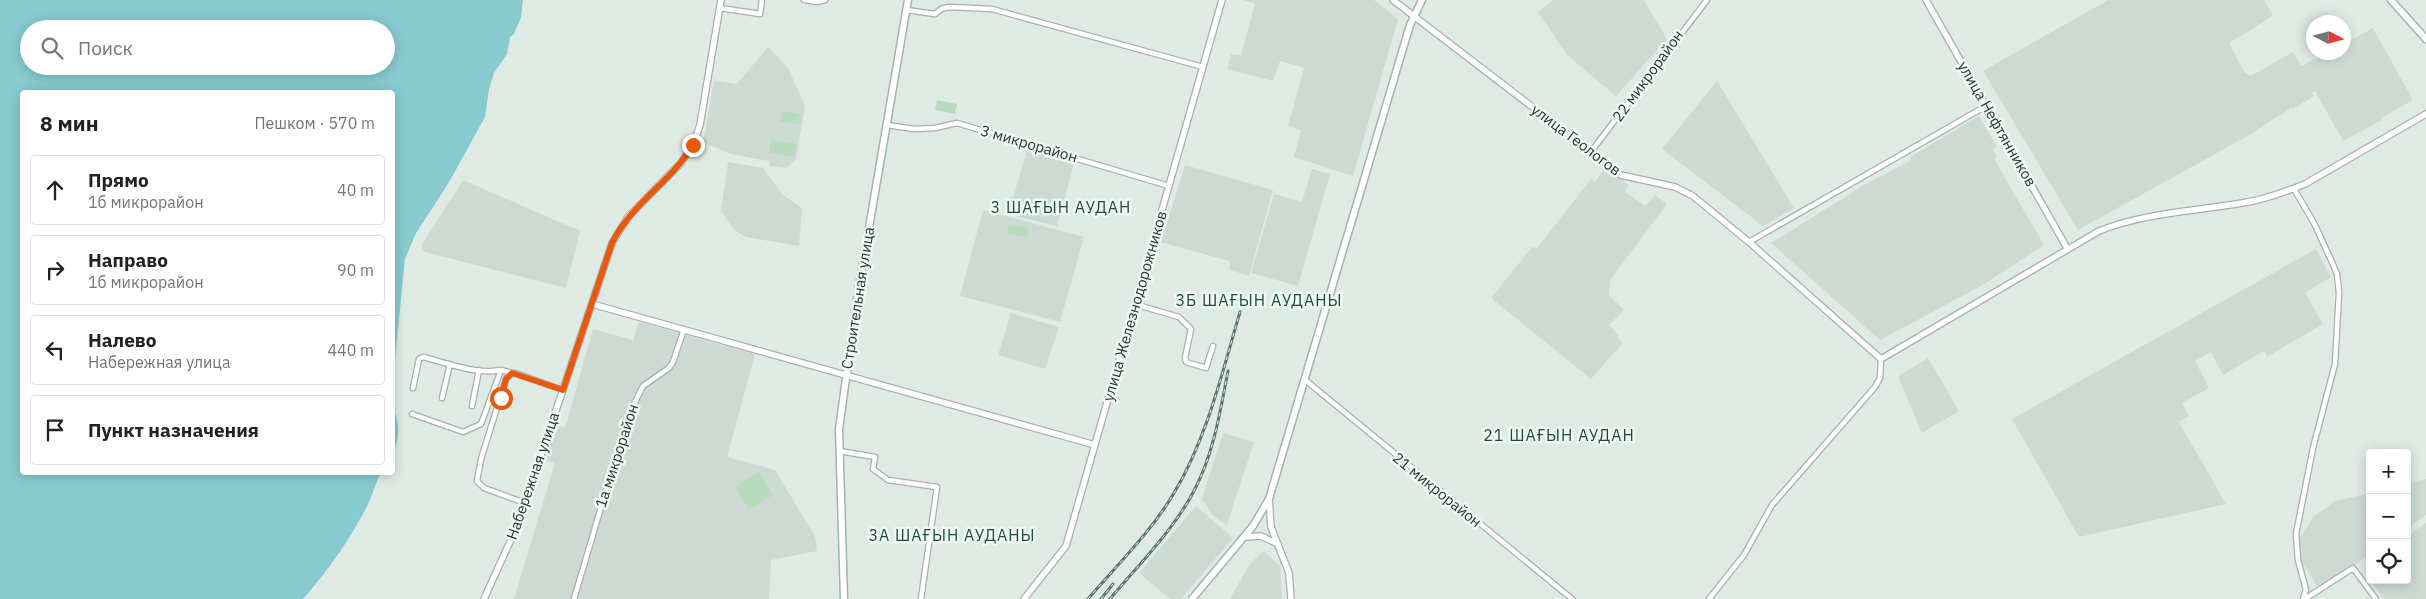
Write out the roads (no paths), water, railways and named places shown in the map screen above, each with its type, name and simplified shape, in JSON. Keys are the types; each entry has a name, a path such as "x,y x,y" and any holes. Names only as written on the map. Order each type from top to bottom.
{"main road":[{"name":"Строительная улица","path":"844,599 839,428 845,375 908,0"},
{"path":"1192,599 1253,526 1269,499 1413,15 1422,0"},
{"path":"2391,0 2426,39"}],"street":[{"name":"Набережная улица","path":"484,599 513,537 612,243 620,228 641,202 680,164 695,140 700,125 721,0"},
{"path":"720,8 760,14 762,0"},
{"path":"804,0 818,2 825,0"},
{"name":"улица Железнодорожников","path":"1024,599 1066,546 1222,0"},
{"name":"улица Геологов","path":"1393,0 1621,175 1683,190 1749,242 1881,359"},
{"name":"22 микрорайон","path":"1590,153 1706,0"},
{"path":"1927,2 1934,0"},
{"name":"улица Нефтянников","path":"1927,2 2067,248"},
{"path":"906,10 935,14 941,9 949,7 992,9 1203,67"},
{"path":"1749,242 1986,106"},
{"path":"1709,599 1744,555 1772,505 1875,387 1880,378 1881,359 2067,248 2099,231 2130,220 2244,203 2294,189 2426,114"},
{"name":"3 микрорайон","path":"887,125 914,129 935,128 957,123 1169,186"},
{"path":"2294,189 2314,224 2332,262 2337,274 2339,293 2335,364 2314,448 2296,534 2298,560 2306,590 2304,599"},
{"path":"592,304 1095,445"},
{"path":"1134,304 1179,317 1191,329 1185,358 1186,362 1206,368 1213,346"},
{"name":"1а микрорайон","path":"574,599 628,416 643,386 669,368 673,362 684,329"},
{"path":"413,388 418,359 423,357 492,372 501,370 563,390"},
{"path":"442,398 450,364"},
{"path":"472,406 480,370"},
{"path":"412,414 463,432 481,424 501,370"},
{"path":"512,373 506,379 481,458 477,482 484,488 525,503"},
{"name":"21 микрорайон","path":"1304,379 1572,599"},
{"path":"839,451 875,457 873,470 888,480 937,487 921,599"},
{"path":"1269,499 1269,518 1289,573 1291,599"},
{"path":"1244,537 1261,536 1278,544"},
{"path":"2304,599 2315,594 2353,568 2376,599"},
{"path":"2315,594 2319,599"}],"water":[{"path":"0,0 523,0 521,17 514,34 510,37 507,54 494,73 489,89 485,117 448,184 416,233 405,259 395,359 395,90 20,90 20,475 380,475 368,504 347,542 303,599 0,599"},
{"path":"395,414 398,430 395,447"}],"railway":[{"path":"1088,599 1155,521 1186,472 1213,405 1240,312"},
{"path":"1110,599 1167,533 1195,489 1212,446 1228,371"},
{"path":"1101,599 1113,584"}],"district":[{"name":"3 ШАҒЫН АУДАН","path":"1061,207"},
{"name":"3Б ШАҒЫН АУДАНЫ","path":"1259,300"},
{"name":"21 ШАҒЫН АУДАН","path":"1559,435"},
{"name":"3А ШАҒЫН АУДАНЫ","path":"952,535"}]}
